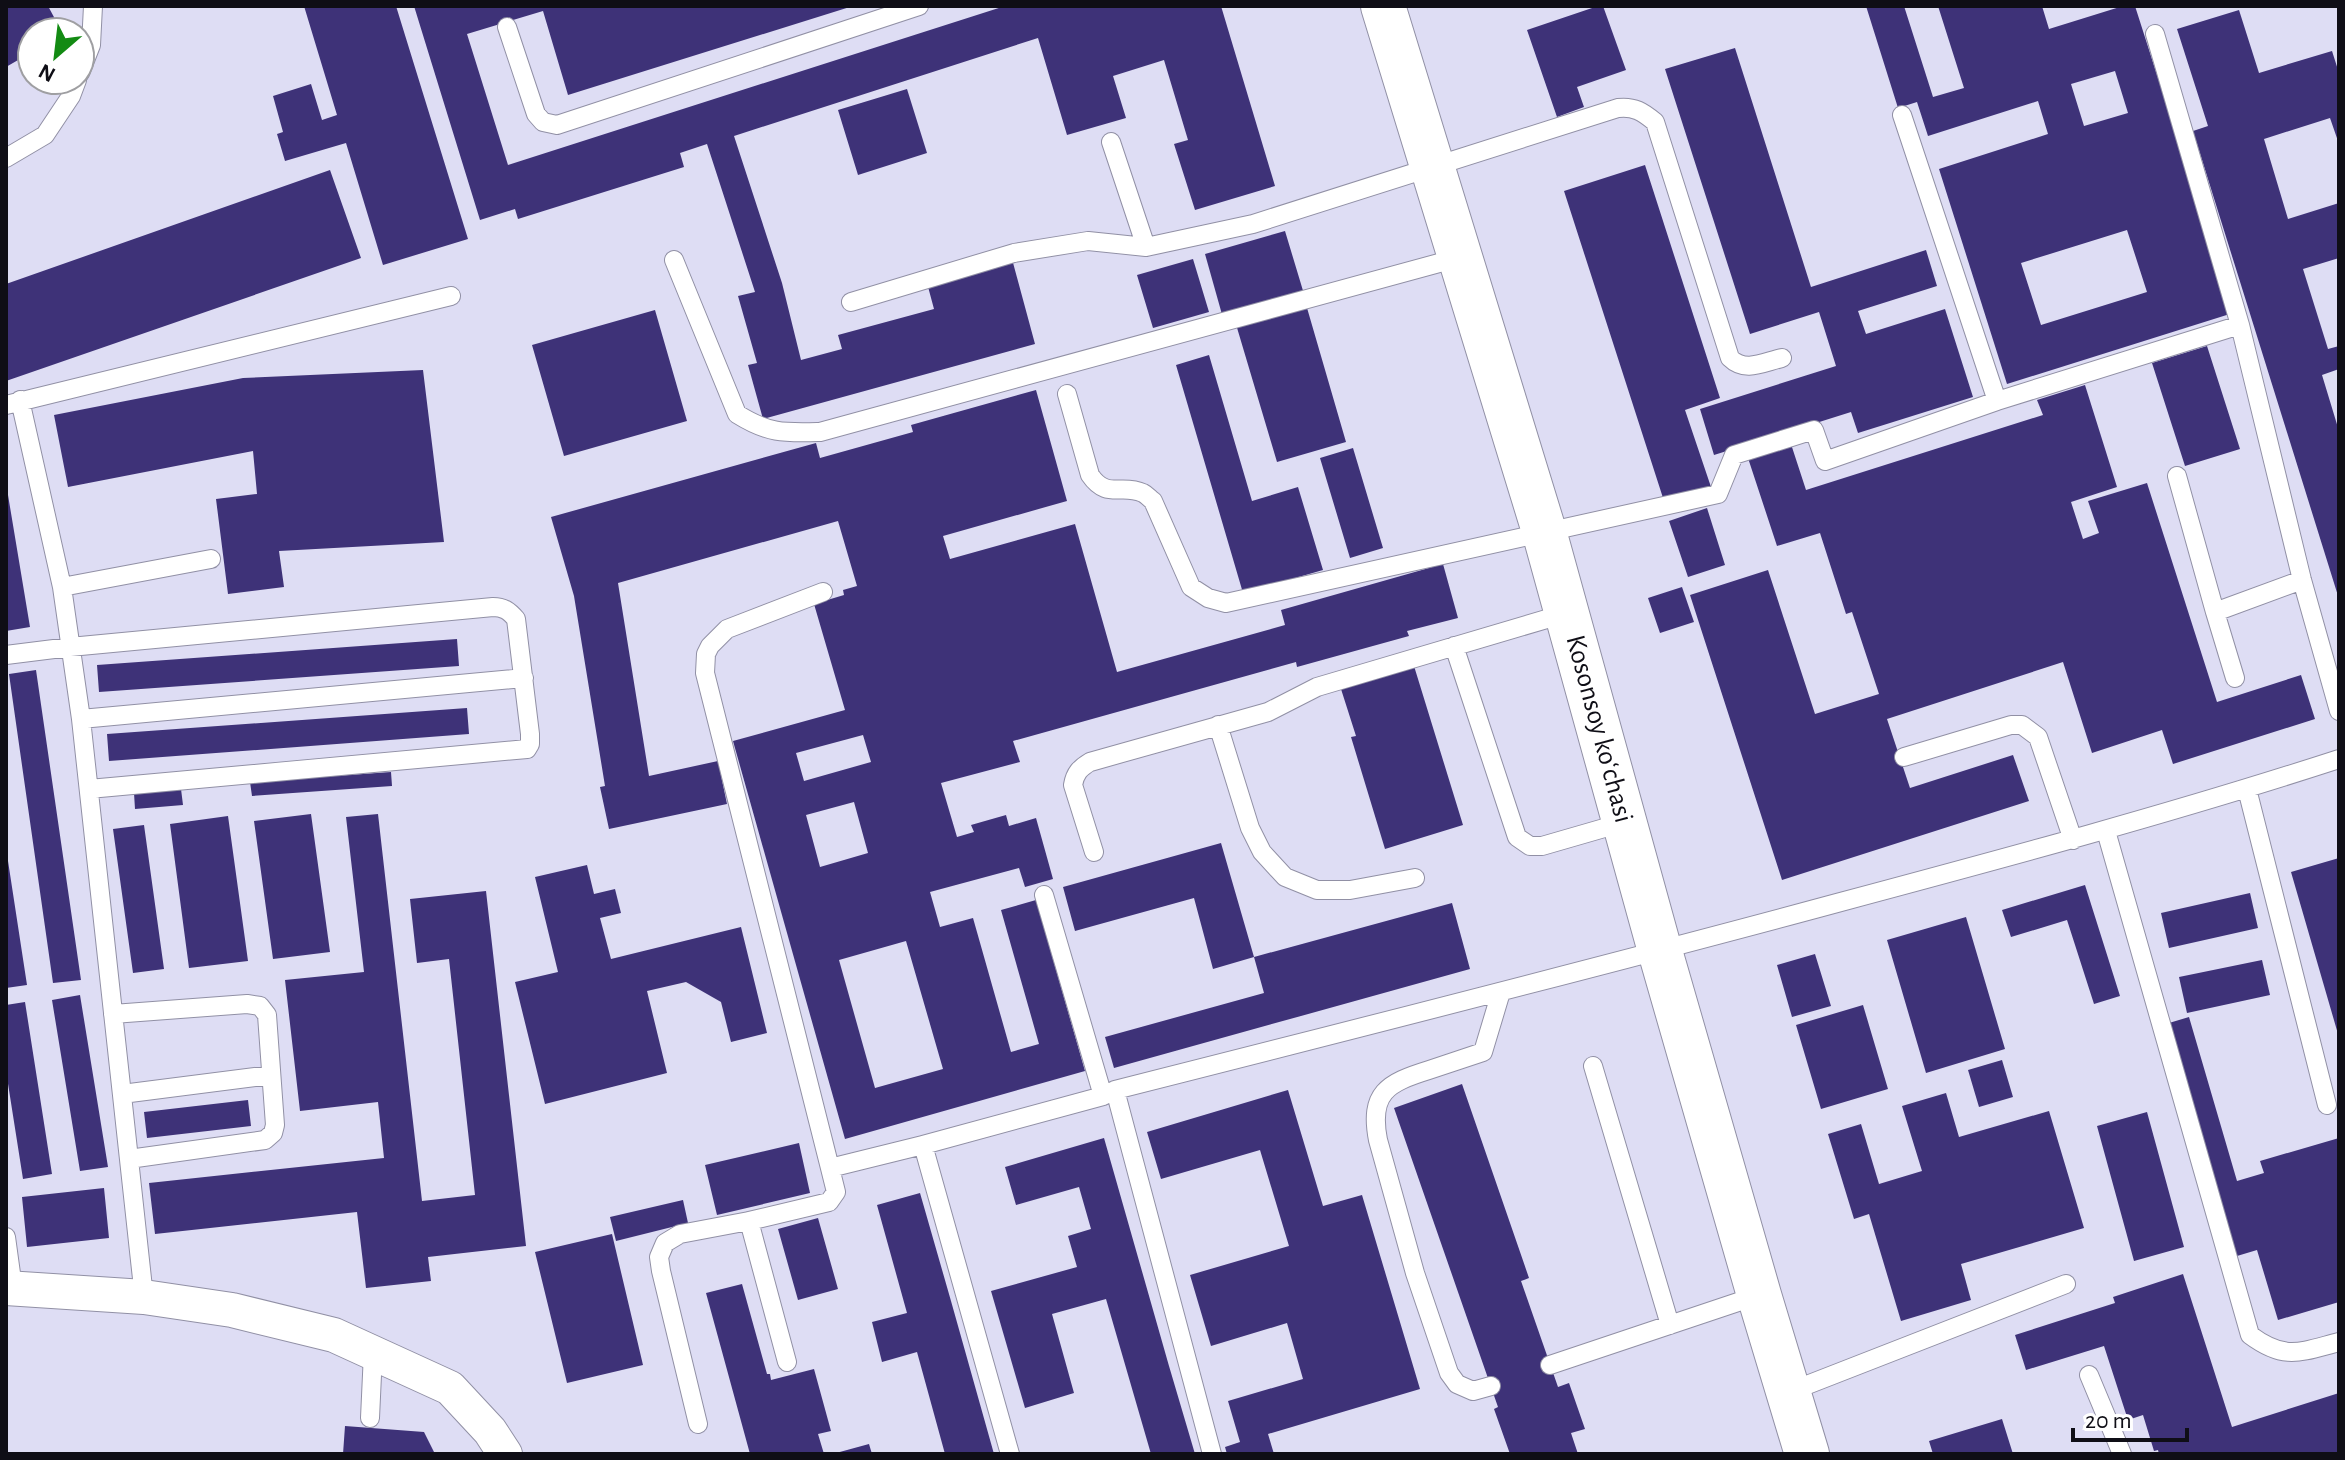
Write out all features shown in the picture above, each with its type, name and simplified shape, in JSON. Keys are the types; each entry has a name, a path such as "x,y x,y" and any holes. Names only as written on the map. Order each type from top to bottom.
{"main road":[{"name":"Kosonsoy koʻchasi","path":"1383,6 1544,531 1660,951 1807,1454"}],"street":[{"path":"10,1288 144,1297 232,1310 334,1335 450,1388 490,1431 505,1454"}],"lane":[{"path":"507,27 536,114 543,122 557,125 919,6"},
{"path":"2155,34 2240,325 2302,580 2339,711"},
{"path":"6,158 45,135 71,96"},
{"path":"851,302 1014,253 1088,241 1146,247 1253,224 1629,107 1643,112 1655,122 1730,358 1735,363 1749,366 1782,358"},
{"path":"1902,115 1997,401"},
{"path":"1111,142 1146,247"},
{"path":"674,260 737,414 758,427 783,433 820,432 1461,257"},
{"path":"144,1297 81,719 62,587 13,402 451,296"},
{"path":"1067,394 1090,475 1096,484 1105,489 1142,493 1153,501 1191,587 1208,598 1226,603 1718,494 1734,455 1777,440 1814,430 1825,461 1997,401 2240,325"},
{"path":"2177,476 2235,678"},
{"path":"62,587 211,559"},
{"path":"2215,612 2302,580"},
{"path":"698,1424 659,1257 665,1243 680,1234 829,1202 836,1192 705,673 706,654 727,629 823,592"},
{"path":"6,655 501,607 516,619 530,744 520,752 89,789"},
{"path":"1094,852 1073,785 1074,775 1090,762 1268,712 1317,687 1568,613"},
{"path":"1454,646 1517,837 1530,846 1542,846 1625,822"},
{"path":"81,719 524,678"},
{"path":"1218,725 1250,828 1262,852 1285,877 1317,890 1350,890 1415,878"},
{"path":"1904,757 2011,725 2022,725 2038,737 2073,840"},
{"path":"830,1168 2073,840 2339,759"},
{"path":"2247,789 2327,1105"},
{"path":"2106,831 2250,1335 2264,1345 2294,1353 2339,1342"},
{"path":"1044,895 1109,1093 1212,1454"},
{"path":"1491,1386 1473,1391 1457,1384 1449,1373 1415,1273 1374,1119 1386,1089 1400,1079 1483,1052 1501,992"},
{"path":"113,1014 247,1004 260,1006 267,1015 275,1125 273,1133 265,1140 129,1159"},
{"path":"1593,1066 1670,1325"},
{"path":"122,1094 271,1075"},
{"path":"923,1145 1010,1454"},
{"path":"749,1221 787,1362"},
{"path":"6,1237 10,1288"},
{"path":"1789,1392 2066,1284"},
{"path":"1550,1365 1759,1295"},
{"path":"370,1418 373,1353"},
{"path":"2089,1375 2122,1454"}],"building":[{"path":"6,6 48,6 53,16 16,16 16,61 6,67"},
{"path":"304,6 396,6 468,239 383,265 346,143 285,161 277,134 283,132 273,96 311,84 322,120 337,115"},
{"path":"414,6 853,6 568,95 543,11 467,34 508,165 1005,6 1221,6 1275,186 1195,210 1174,144 1188,140 1164,60 1113,76 1126,118 1067,135 1038,38 734,136 782,283 801,360 842,349 838,335 934,309 927,283 1012,259 1035,344 763,419 748,365 757,363 738,296 755,292 707,144 680,153 684,167 518,219 515,209 480,220"},
{"path":"1603,6 1626,70 1577,87 1584,107 1557,117 1527,30"},
{"path":"1866,6 1904,6 1933,97 1964,88 1938,6 2042,6 2049,29 2123,6 2135,6 2233,313 2007,384 1939,169 2048,134 2038,101 1928,136 1917,102 1898,108","holes":["2115,71 2128,113 2084,126 2071,84","2127,230 2147,292 2041,325 2021,263"]},
{"path":"2239,10 2259,73 2332,51 2339,73 2339,144 2330,118 2264,139 2288,219 2339,203 2339,258 2303,269 2328,349 2339,346 2339,369 2322,375 2339,431 2339,599 2193,131 2208,126 2177,29"},
{"path":"1735,48 1811,287 1926,250 1937,286 1858,311 1866,334 1945,309 1973,397 1858,433 1851,412 1714,455 1700,409 1836,366 1819,312 1750,334 1665,69"},
{"path":"907,89 927,153 858,175 838,110"},
{"path":"1645,165 1720,398 1685,410 1711,487 1664,501 1564,191"},
{"path":"330,170 361,258 6,381 6,284"},
{"path":"1285,231 1304,294 1223,318 1205,254"},
{"path":"1193,259 1209,312 1153,328 1137,275"},
{"path":"1305,301 1346,442 1277,462 1235,321"},
{"path":"655,310 687,421 564,456 532,345"},
{"path":"2207,346 2240,449 2185,466 2152,363"},
{"path":"1209,355 1252,501 1298,487 1323,570 1243,593 1176,365"},
{"path":"423,370 444,542 279,551 284,587 228,594 216,499 257,494 253,451 68,487 54,415 243,378"},
{"path":"2085,385 2117,487 2071,502 2083,539 2099,533 2088,501 2147,483 2217,702 2301,675 2315,719 2173,764 2162,730 2092,753 2063,662 1887,719 1910,788 2013,755 2029,801 1782,880 1690,595 1768,570 1815,714 1879,694 1852,612 1846,614 1820,533 1777,546 1747,455 1790,441 1806,490 2043,415 2037,400"},
{"path":"1036,390 1067,501 943,536 950,559 1075,524 1117,672 1285,625 1281,610 1443,564 1458,618 1407,631 1409,636 1297,667 1296,662 1013,741 1020,762 941,783 957,837 974,832 971,825 1006,815 1009,826 1036,818 1053,879 1025,887 1019,868 930,892 940,927 973,918 1011,1052 1039,1044 1001,910 1036,900 1085,1071 845,1139 733,741 845,710 814,604 844,595 843,590 857,586 838,521 618,583 649,776 718,761 727,804 609,829 600,787 605,786 574,596 551,517 816,443 820,458 913,432 911,425","holes":["863,735 871,762 804,781 796,753","854,802 868,853 820,867 806,815","906,941 943,1069 875,1088 839,960"]},
{"path":"1353,448 1383,548 1350,558 1320,458"},
{"path":"6,495 30,627 6,631"},
{"path":"1707,508 1725,565 1688,577 1669,521"},
{"path":"1682,587 1694,622 1660,633 1648,598"},
{"path":"457,639 459,666 99,692 97,665"},
{"path":"1414,666 1463,825 1385,849 1351,737 1356,736 1341,689"},
{"path":"36,670 81,980 53,983 9,674"},
{"path":"467,708 469,734 109,761 107,734"},
{"path":"391,772 392,786 252,796 250,782"},
{"path":"181,789 183,805 135,809 134,793"},
{"path":"311,814 330,952 273,959 254,821"},
{"path":"378,814 422,1201 475,1195 449,959 417,963 410,899 486,891 526,1246 428,1257 431,1281 366,1288 357,1212 155,1234 149,1183 384,1158 378,1102 300,1111 285,980 364,972 346,817"},
{"path":"228,816 248,961 189,968 170,824"},
{"path":"144,825 164,969 133,973 113,829"},
{"path":"1221,843 1254,957 1213,969 1194,898 1075,931 1063,887"},
{"path":"2339,858 2339,1034 2338,1034 2291,872"},
{"path":"6,861 27,985 6,988"},
{"path":"587,865 594,894 615,889 621,913 600,918 611,959 741,927 767,1033 731,1042 721,1002 686,982 647,991 667,1073 545,1104 515,982 558,972 535,877"},
{"path":"2085,885 2120,996 2094,1004 2067,920 2011,937 2002,910"},
{"path":"2250,893 2258,928 2169,948 2161,913"},
{"path":"1452,903 1470,969 1114,1068 1105,1037 1264,993 1254,957"},
{"path":"1966,917 2005,1049 1926,1073 1887,940"},
{"path":"1815,954 1831,1006 1792,1017 1777,965"},
{"path":"2262,960 2270,995 2187,1013 2179,977"},
{"path":"80,995 108,1167 80,1171 52,1000"},
{"path":"25,1002 52,1174 23,1179 6,1071 6,1005"},
{"path":"1863,1005 1888,1089 1821,1109 1796,1025"},
{"path":"2189,1017 2237,1181 2264,1173 2260,1161 2339,1138 2339,1302 2278,1320 2257,1250 2237,1256 2169,1023"},
{"path":"2002,1060 2013,1097 1979,1107 1968,1070"},
{"path":"1462,1084 1529,1278 1521,1281 1558,1387 1569,1383 1585,1429 1571,1433 1578,1454 1510,1454 1494,1409 1498,1407 1394,1108"},
{"path":"1288,1090 1323,1206 1362,1195 1420,1389 1268,1434 1274,1454 1227,1454 1225,1447 1240,1442 1228,1401 1303,1379 1287,1323 1211,1346 1190,1275 1289,1246 1260,1150 1161,1179 1147,1132"},
{"path":"1946,1093 1959,1137 2049,1111 2084,1228 1961,1264 1971,1300 1901,1321 1869,1214 1854,1219 1828,1134 1861,1124 1879,1184 1922,1171 1902,1106"},
{"path":"248,1100 251,1126 147,1138 144,1112"},
{"path":"2147,1112 2184,1247 2134,1261 2097,1126"},
{"path":"1104,1138 1195,1454 1151,1454 1106,1299 1052,1314 1074,1393 1025,1408 991,1291 1077,1267 1068,1236 1091,1229 1079,1187 1016,1205 1005,1167"},
{"path":"799,1143 810,1193 717,1215 705,1165"},
{"path":"104,1188 109,1238 27,1247 22,1197"},
{"path":"920,1193 994,1454 945,1454 917,1352 882,1362 872,1322 907,1313 877,1205"},
{"path":"683,1200 688,1223 616,1241 610,1217"},
{"path":"818,1218 838,1289 798,1300 778,1229"},
{"path":"612,1234 643,1365 567,1383 535,1252"},
{"path":"2183,1274 2232,1427 2339,1393 2339,1454 2159,1454 2158,1450 2154,1451 2143,1415 2128,1420 2104,1346 2026,1370 2015,1335 2115,1303 2113,1297"},
{"path":"742,1284 771,1380 814,1369 831,1431 818,1434 824,1454 750,1454 706,1293"},
{"path":"2002,1419 2013,1454 1933,1454 1929,1441"},
{"path":"345,1426 424,1432 435,1454 343,1454"},
{"path":"869,1444 872,1454 836,1454 836,1453"}]}
